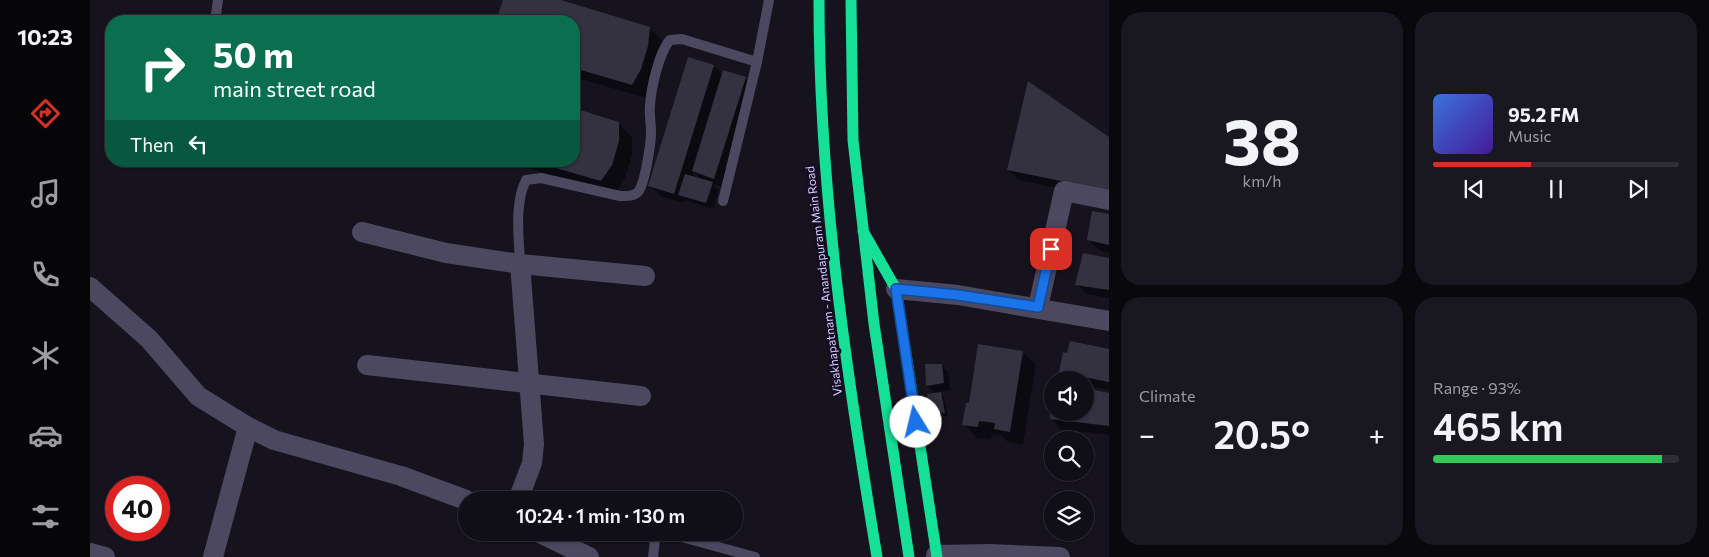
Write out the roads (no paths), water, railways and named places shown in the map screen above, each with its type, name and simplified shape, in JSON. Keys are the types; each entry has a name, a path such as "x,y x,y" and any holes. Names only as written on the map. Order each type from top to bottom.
{"main road":[{"name":"Visakhapatnam - Anandapuram Main Road","path":"819,0 818,62 823,167 841,325 877,557"},
{"path":"851,0 853,140 863,231 893,455 909,557"},
{"path":"863,231 896,289 936,556"}],"street":[{"path":"1038,307 1064,191 1109,200"},
{"path":"362,232 446,253 520,264 645,276"},
{"path":"520,264 534,444 532,463 521,491"},
{"path":"90,287 149,339 198,396 248,427 274,440 401,476 458,497"},
{"path":"896,289 958,295 1038,307 1109,321"},
{"path":"367,365 641,396"},
{"path":"213,557 248,427"},
{"path":"555,541 583,556"},
{"path":"90,553 104,557"},
{"path":"936,556 989,554 1060,557"}],"lane":[{"path":"216,15 218,0"},
{"path":"723,201 757,62 769,0"},
{"path":"520,264 520,191 526,180 541,178 620,196 629,196 637,192 642,184 652,135 650,105 654,86 664,46 670,40 682,39 757,62"},
{"path":"653,557 655,540 660,534 667,533 755,557"}]}
